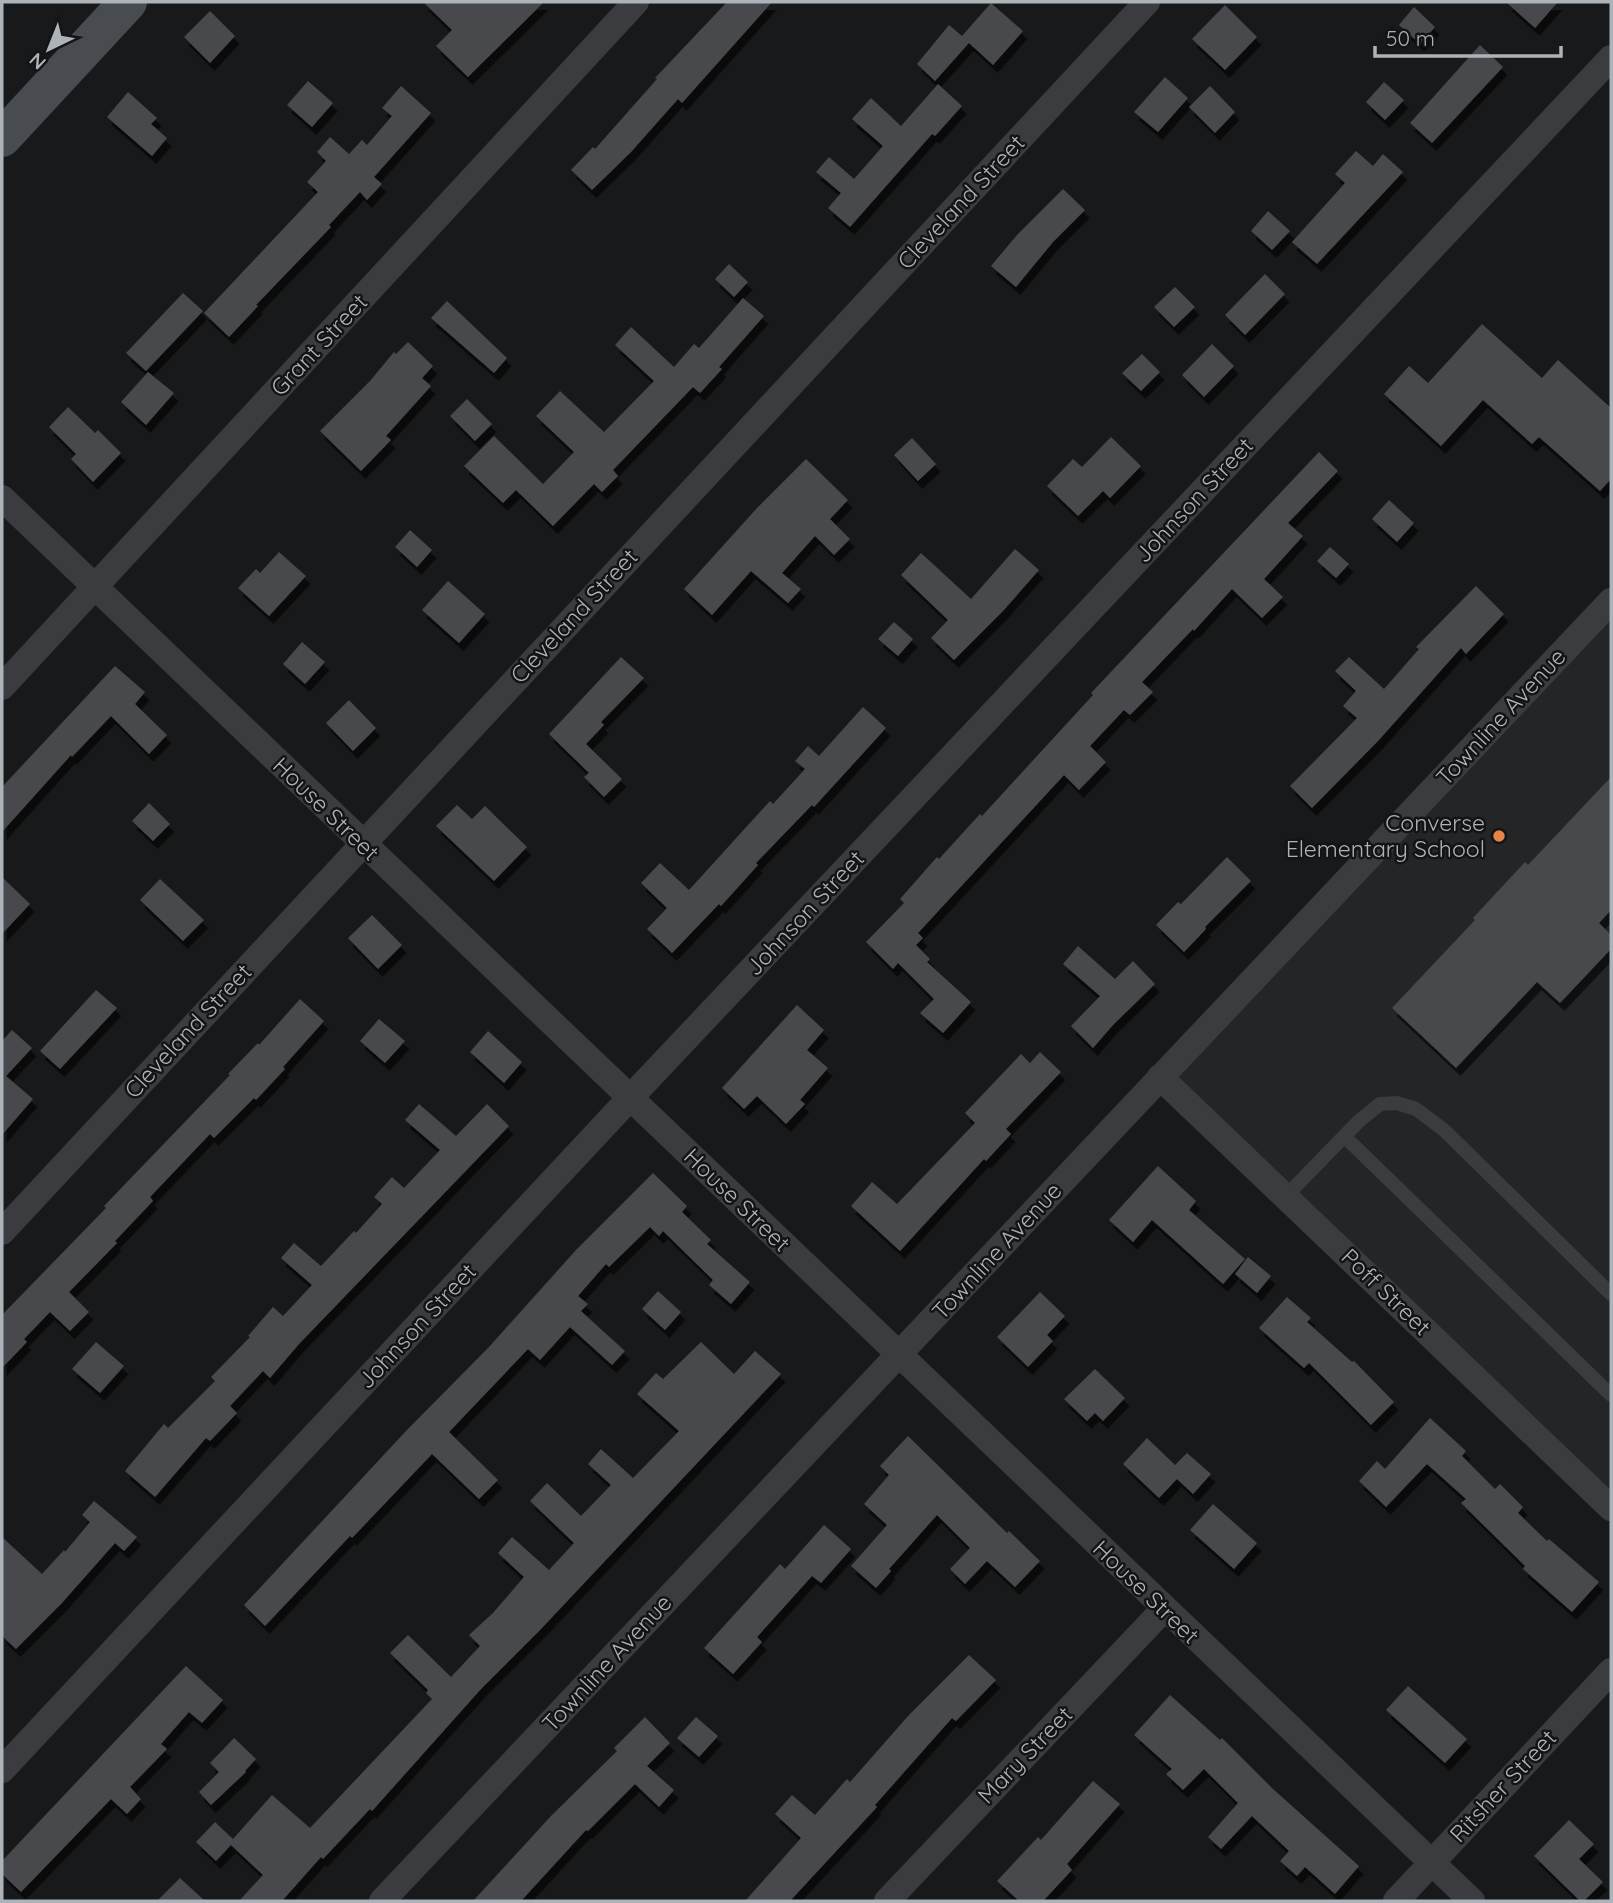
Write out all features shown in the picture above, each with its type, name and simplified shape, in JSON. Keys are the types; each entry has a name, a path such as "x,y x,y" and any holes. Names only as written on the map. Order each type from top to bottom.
{"street":[{"path":"2,138 128,2"},
{"name":"Grant Street","path":"2,687 636,2"},
{"name":"Cleveland Street","path":"2,1232 1147,2"},
{"name":"Johnson Street","path":"2,1770 630,1098 1611,58"},
{"name":"House Street","path":"2,498 1472,1901"},
{"name":"Townline Avenue","path":"382,1901 1611,601"},
{"name":"Poff Street","path":"1160,1077 1611,1508"},
{"name":"Mary Street","path":"887,1901 1164,1609"},
{"name":"Ritsher Street","path":"1396,1901 1611,1671"}],"lane":[{"path":"1286,1196 1359,1121 1380,1104 1397,1103 1416,1109 1444,1130 1611,1294"},
{"path":"1344,1136 1611,1395"}],"shaded area":[{"name":"Converse Elementary School","path":"1611,595 1611,1507 1160,1077"}],"building":[{"path":"423,2 544,2 468,77 436,46 452,30"},
{"path":"727,2 772,2 682,103 678,99 631,152 592,190 571,170 593,147 595,149 657,79 655,78"},
{"path":"1506,2 1558,2 1535,28"},
{"path":"991,3 1023,31 993,65 969,43 935,81 917,64 949,25 962,36"},
{"path":"1225,5 1257,37 1225,70 1192,39"},
{"path":"1414,7 1435,27 1420,44 1399,25"},
{"path":"210,11 235,36 210,63 184,37"},
{"path":"1480,45 1503,67 1432,143 1410,123"},
{"path":"1165,77 1188,98 1158,132 1134,112"},
{"path":"308,81 333,103 312,127 287,105"},
{"path":"1384,82 1404,100 1385,120 1366,102"},
{"path":"938,84 962,106 935,136 932,134 850,227 828,208 841,193 816,172 829,157 854,179 883,146 852,119 871,98 901,126"},
{"path":"401,86 431,113 374,177 382,184 367,200 360,192 229,337 204,313 318,192 307,182 326,161 317,152 330,137 349,154 362,140 367,145 392,116 382,108"},
{"path":"1210,86 1235,112 1215,133 1189,107"},
{"path":"128,92 157,118 151,124 167,138 152,156 107,117"},
{"path":"1356,151 1373,166 1383,154 1403,172 1317,264 1292,242 1345,183 1335,174"},
{"path":"1063,189 1085,210 1053,242 1016,287 991,266 1017,235"},
{"path":"1268,211 1290,231 1272,250 1251,231"},
{"path":"729,264 748,282 734,297 715,279"},
{"path":"1265,274 1285,294 1245,335 1225,315"},
{"path":"1175,287 1195,307 1174,327 1154,307"},
{"path":"183,293 203,311 146,371 126,353"},
{"path":"743,298 764,316 719,367 722,369 700,393 693,387 613,470 618,476 602,492 594,484 553,526 516,490 503,503 464,466 494,436 543,484 574,452 536,416 560,391 604,432 654,381 615,345 631,327 674,367 694,344 699,348"},
{"path":"447,301 507,358 494,373 431,318"},
{"path":"1482,324 1542,378 1558,360 1611,408 1611,479 1600,491 1539,437 1532,444 1483,400 1441,446 1384,394 1409,366 1428,383"},
{"path":"408,342 433,366 422,378 431,386 386,436 391,440 361,471 320,431 370,381 394,352 396,354"},
{"path":"1212,344 1234,366 1204,397 1182,375"},
{"path":"1142,354 1160,372 1141,391 1122,373"},
{"path":"148,372 174,393 146,425 121,402"},
{"path":"467,399 492,424 475,441 450,416"},
{"path":"68,407 95,433 98,430 121,453 93,482 71,459 76,454 49,427"},
{"path":"1111,437 1141,466 1110,498 1103,491 1078,516 1047,486 1073,459 1082,467"},
{"path":"912,438 936,464 918,481 894,455"},
{"path":"1319,452 1338,471 1288,523 1303,536 1264,579 1283,597 1262,618 1232,589 1142,682 1153,692 1130,715 1124,710 1090,746 1106,762 1079,790 1064,775 918,933 923,938 916,945 930,959 927,962 971,1002 943,1033 920,1013 934,999 898,963 893,969 866,942 904,903 900,899 937,857 939,859 980,814 982,816 1093,695 1091,693"},
{"path":"806,459 848,500 830,519 850,539 834,555 815,536 782,573 801,589 788,603 751,571 712,615 684,589 757,508"},
{"path":"1389,500 1414,523 1397,542 1372,519"},
{"path":"410,530 432,550 417,567 395,547"},
{"path":"1330,547 1349,564 1336,578 1317,561"},
{"path":"1015,549 1039,570 954,660 931,638 948,620 901,575 921,553 971,599"},
{"path":"279,552 306,576 269,616 238,588 256,569 260,573"},
{"path":"448,581 485,614 459,643 422,610"},
{"path":"1476,586 1504,614 1466,654 1461,648 1378,741 1312,808 1290,786 1357,718 1343,706 1356,691 1335,671 1349,657 1384,689 1419,649 1416,647"},
{"path":"894,622 913,639 898,656 878,639"},
{"path":"302,642 325,662 305,684 283,664"},
{"path":"621,657 644,678 601,722 604,725 586,744 622,779 604,797 584,777 589,773 549,734"},
{"path":"115,666 145,692 135,704 167,735 149,754 111,716 72,757 71,755 2,832 2,787"},
{"path":"349,700 376,728 353,751 326,723"},
{"path":"863,707 886,728 814,807 812,805 756,863 758,865 721,906 719,904 672,953 647,929 667,908 641,883 660,863 689,890 770,801 773,804 805,769 795,761 808,746 819,756"},
{"path":"1611,777 1611,910 1599,923 1611,935 1611,949 1560,1003 1537,982 1456,1068 1392,1008 1525,862 1528,865"},
{"path":"149,803 170,824 153,841 132,821"},
{"path":"457,805 472,819 485,806 527,847 494,881 436,826"},
{"path":"1227,857 1251,881 1184,952 1156,925 1178,902 1181,904"},
{"path":"2,877 30,904 2,934"},
{"path":"160,879 204,920 183,941 140,900"},
{"path":"372,915 402,945 378,969 348,938"},
{"path":"1078,946 1115,979 1133,961 1155,984 1093,1048 1071,1026 1100,996 1063,964"},
{"path":"96,990 117,1008 60,1069 40,1051"},
{"path":"300,999 324,1021 256,1100 254,1098 214,1138 210,1134 150,1197 153,1201 69,1292 89,1312 70,1331 50,1312 24,1339 27,1342 2,1368 2,1315 106,1208 104,1206"},
{"path":"797,1005 824,1030 807,1050 828,1068 800,1100 805,1104 786,1124 757,1096 744,1109 722,1088"},
{"path":"379,1019 405,1041 385,1063 360,1041"},
{"path":"12,1030 32,1048 6,1076 33,1099 2,1135 2,1041"},
{"path":"488,1031 522,1062 504,1083 470,1052"},
{"path":"1040,1052 1061,1072 1006,1129 1011,1134 986,1161 984,1159 900,1251 851,1206 872,1182 897,1204 975,1123 965,1113 1021,1054 1030,1063"},
{"path":"419,1104 456,1136 487,1104 509,1126 299,1344 270,1378 263,1371 230,1406 237,1413 210,1441 206,1438 155,1497 125,1471 164,1424 168,1428 215,1381 211,1377 250,1337 248,1336 273,1307 283,1316 312,1285 281,1258 294,1243 321,1266 382,1204 374,1197 392,1177 404,1188 440,1150 405,1120"},
{"path":"1158,1166 1196,1201 1189,1210 1245,1259 1223,1284 1152,1220 1133,1242 1109,1220"},
{"path":"653,1173 687,1206 682,1212 711,1240 707,1244 750,1282 731,1304 709,1285 713,1280 663,1231 659,1236 650,1227 609,1267 606,1264 578,1296 588,1304 581,1311 625,1351 612,1365 570,1327 540,1360 528,1349 449,1432 498,1480 479,1499 432,1454 265,1626 244,1605 406,1431 489,1347 576,1250"},
{"path":"1248,1257 1271,1276 1257,1293 1235,1274"},
{"path":"658,1291 681,1312 665,1330 642,1309"},
{"path":"1040,1292 1065,1316 1047,1335 1053,1341 1028,1367 997,1337"},
{"path":"1287,1297 1311,1318 1307,1322 1354,1361 1394,1402 1371,1425 1309,1363 1304,1368 1259,1328"},
{"path":"96,1342 124,1366 100,1393 72,1369"},
{"path":"701,1342 734,1374 755,1351 781,1374 481,1689 372,1811 370,1809 323,1859 321,1857 282,1901 239,1901 263,1875 231,1845 216,1861 196,1842 215,1822 233,1839 272,1795 310,1828 432,1699 426,1693 428,1690 390,1653 408,1635 451,1677 480,1646 469,1635 493,1613 524,1577 498,1553 512,1537 549,1570 574,1543 530,1501 547,1483 581,1516 611,1485 588,1464 601,1449 633,1478 679,1431 637,1394 656,1373 663,1379"},
{"path":"1095,1369 1125,1398 1103,1421 1095,1413 1087,1421 1064,1399"},
{"path":"1430,1418 1466,1451 1462,1456 1495,1489 1500,1484 1523,1507 1518,1513 1547,1541 1549,1539 1599,1582 1572,1612 1523,1569 1525,1566 1461,1503 1466,1499 1427,1464 1386,1507 1359,1481 1377,1461 1385,1469"},
{"path":"908,1436 1007,1533 1009,1531 1040,1561 1015,1587 987,1561 965,1584 950,1569 970,1548 937,1515 889,1569 891,1571 876,1588 851,1566 887,1525 864,1504 889,1475 880,1466"},
{"path":"1147,1438 1175,1465 1187,1453 1211,1474 1193,1494 1177,1479 1159,1498 1123,1464"},
{"path":"94,1501 137,1537 124,1551 115,1543 61,1604 16,1649 2,1636 2,1537 42,1574 90,1522 82,1515"},
{"path":"1213,1504 1257,1543 1234,1569 1190,1530"},
{"path":"824,1525 851,1549 821,1583 812,1576 757,1637 762,1642 733,1674 704,1648 780,1564 785,1569"},
{"path":"969,1655 996,1680 956,1721 952,1718 875,1805 877,1807 790,1901 745,1901 801,1838 775,1814 792,1795 815,1815 847,1779 850,1782 909,1715"},
{"path":"186,1666 223,1700 202,1723 189,1712 161,1744 167,1749 130,1787 141,1799 127,1814 111,1799 21,1892 2,1874 2,1861"},
{"path":"1408,1686 1467,1739 1445,1763 1386,1710"},
{"path":"1170,1695 1220,1740 1222,1738 1273,1789 1359,1866 1335,1894 1305,1867 1297,1876 1280,1861 1289,1851 1252,1816 1221,1849 1208,1837 1238,1803 1204,1769 1183,1790 1166,1774 1172,1769 1134,1735"},
{"path":"645,1717 670,1743 647,1766 674,1790 659,1807 635,1784 586,1830 521,1901 473,1901 551,1816 617,1751 614,1748"},
{"path":"696,1717 718,1736 699,1757 677,1738"},
{"path":"234,1738 256,1759 211,1805 199,1792 219,1772 210,1763"},
{"path":"1093,1781 1120,1804 1067,1864 1072,1870 1043,1901 1019,1901 997,1881 1038,1837 1041,1840"},
{"path":"1569,1820 1594,1844 1579,1859 1603,1882 1584,1901 1580,1901 1534,1856"},
{"path":"180,1878 205,1901 157,1901"}],"place":[{"name":"Converse Elementary School","path":"1499,836"}]}
